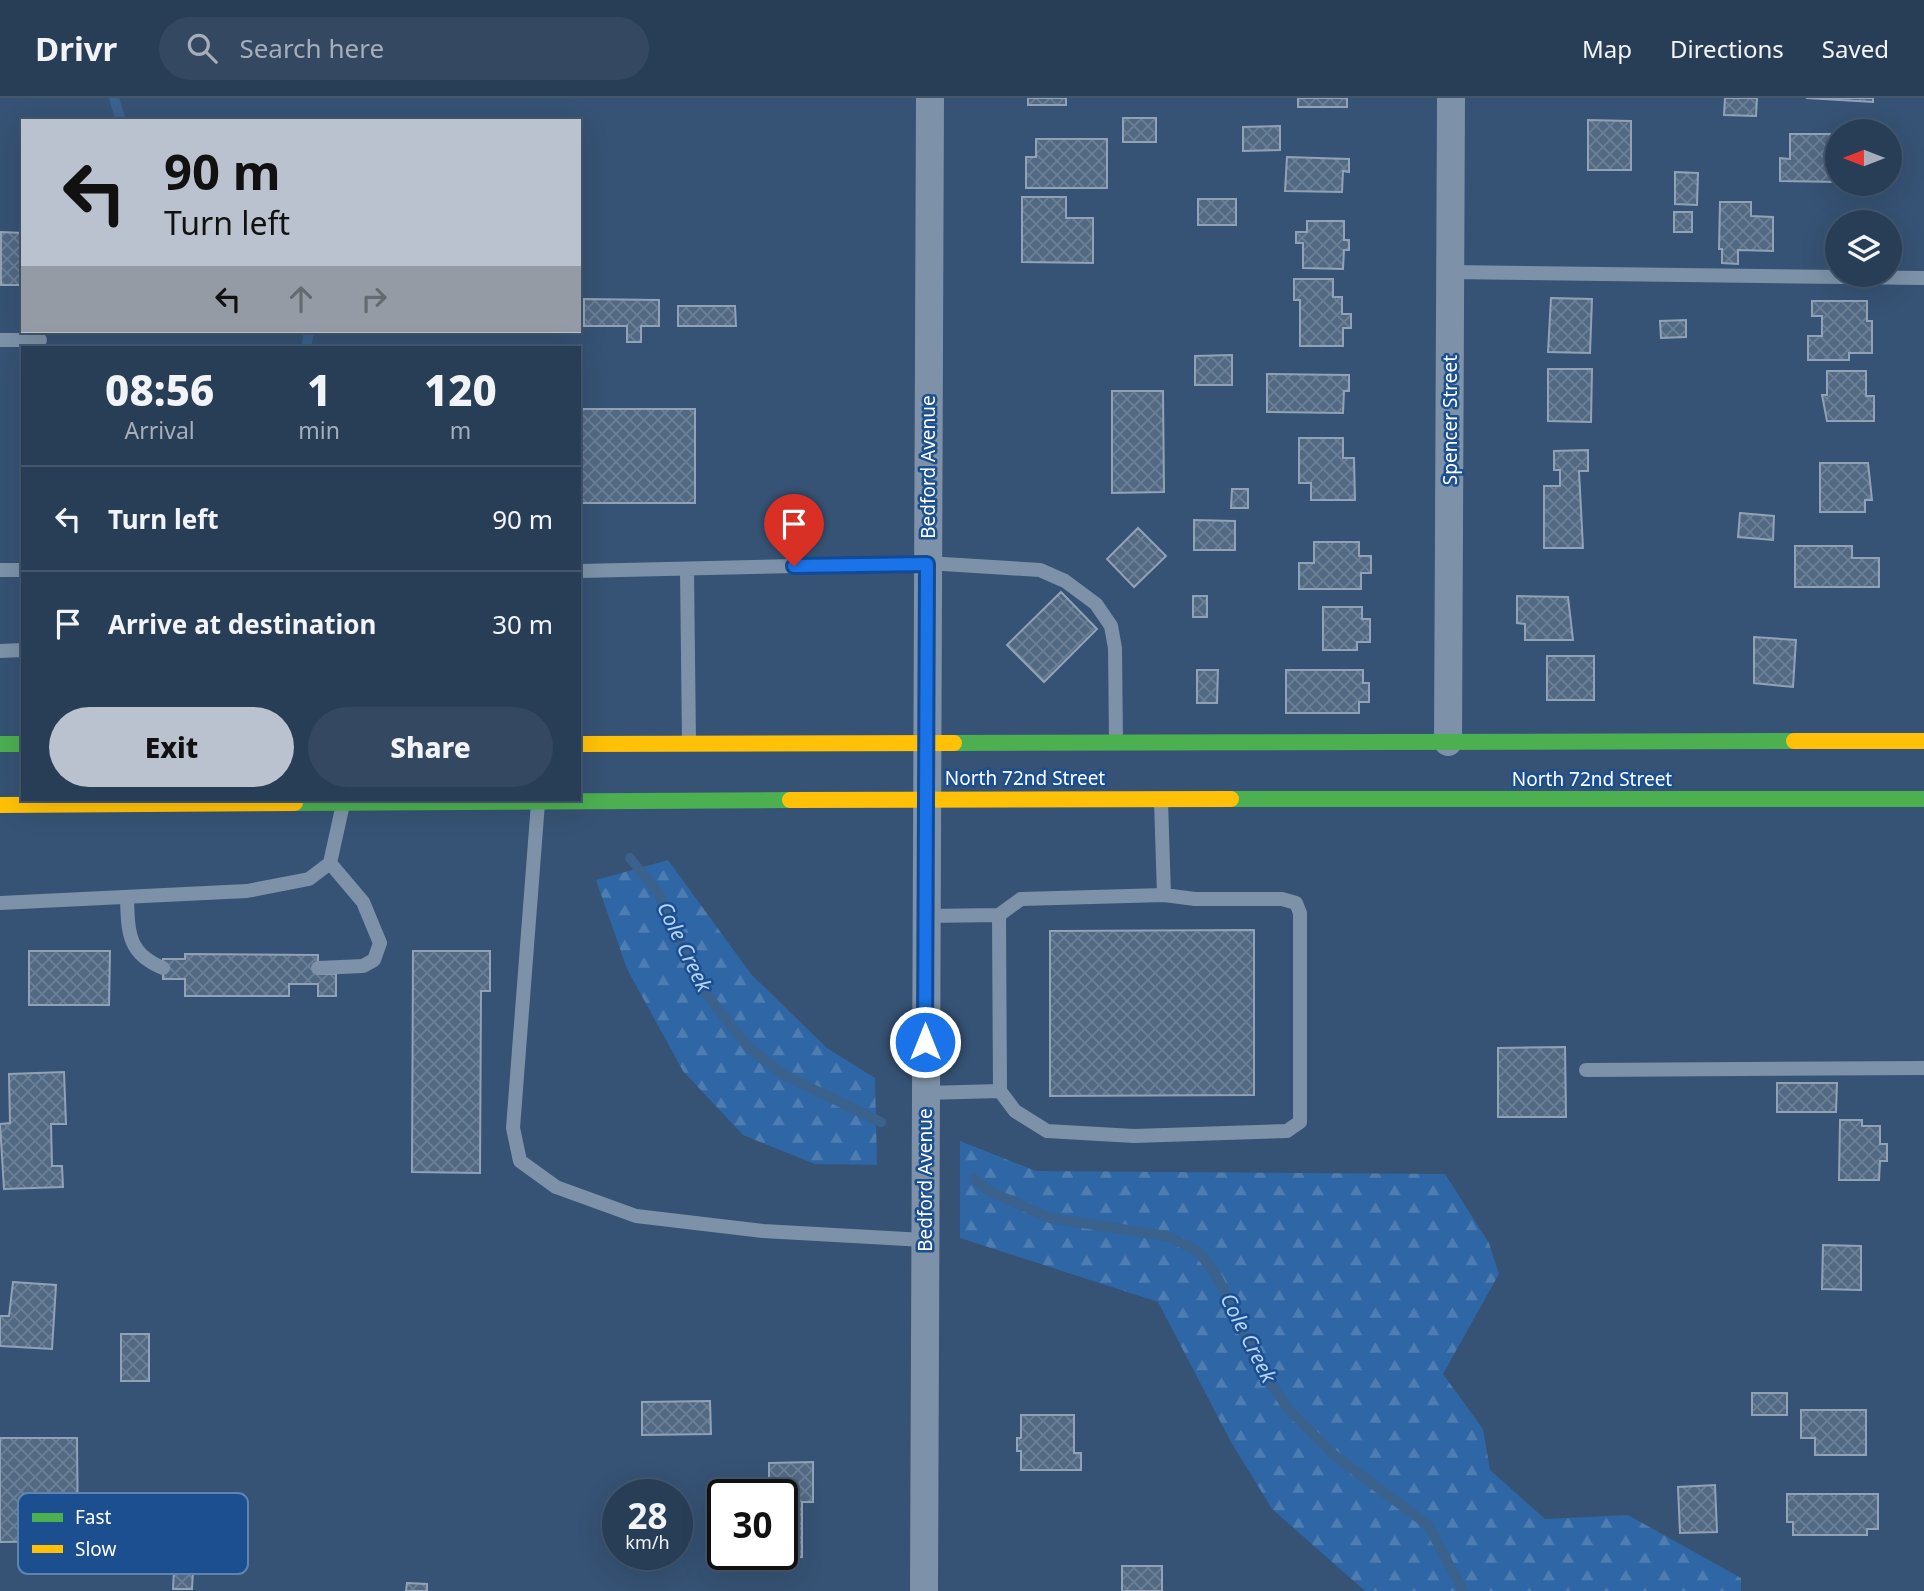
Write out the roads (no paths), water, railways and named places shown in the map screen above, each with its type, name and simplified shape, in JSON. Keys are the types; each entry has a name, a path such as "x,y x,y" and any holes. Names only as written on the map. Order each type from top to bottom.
{"main road":[{"name":"North 72nd Street","path":"581,744 1924,741"},
{"path":"0,744 21,744"},
{"name":"North 72nd Street","path":"581,801 1924,799"},
{"name":"North 72nd Street","path":"0,805 538,801"}],"street":[{"name":"Bedford Avenue","path":"924,1591 930,98"},
{"name":"Spencer Street","path":"1448,742 1451,98"}],"lane":[{"path":"1450,272 1924,278"},
{"path":"0,340 40,340"},
{"path":"581,571 927,564 1040,570 1065,581 1096,604 1111,626 1115,648 1116,743"},
{"path":"687,569 689,744"},
{"path":"0,570 21,570"},
{"path":"0,650 21,650"},
{"path":"1161,800 1164,895"},
{"path":"538,801 513,1128 520,1161 556,1187 636,1216 763,1231 924,1240"},
{"path":"0,903 247,891 309,879 330,863 343,803"},
{"path":"318,968 363,966 374,960 380,943 363,902 330,863"},
{"path":"926,916 999,915 1021,899 1164,895 1195,899 1282,899 1296,903 1300,913 1300,1122 1286,1131 1134,1136 1047,1130 1016,1111 1000,1091 999,915"},
{"path":"128,898 133,945 143,960 163,968"},
{"path":"1586,1070 1924,1068"},
{"path":"925,1093 1000,1091"}],"waterway":[{"name":"Cole Creek","path":"114,98 120,119"},
{"name":"Cole Creek","path":"306,346 309,333"},
{"name":"Cole Creek","path":"630,858 658,893 701,987 749,1048 784,1075 881,1122"},
{"name":"Cole Creek","path":"974,1179 989,1191 1050,1218 1167,1236 1198,1251 1218,1278 1260,1368 1289,1410 1334,1455 1428,1525 1463,1591"}]}
